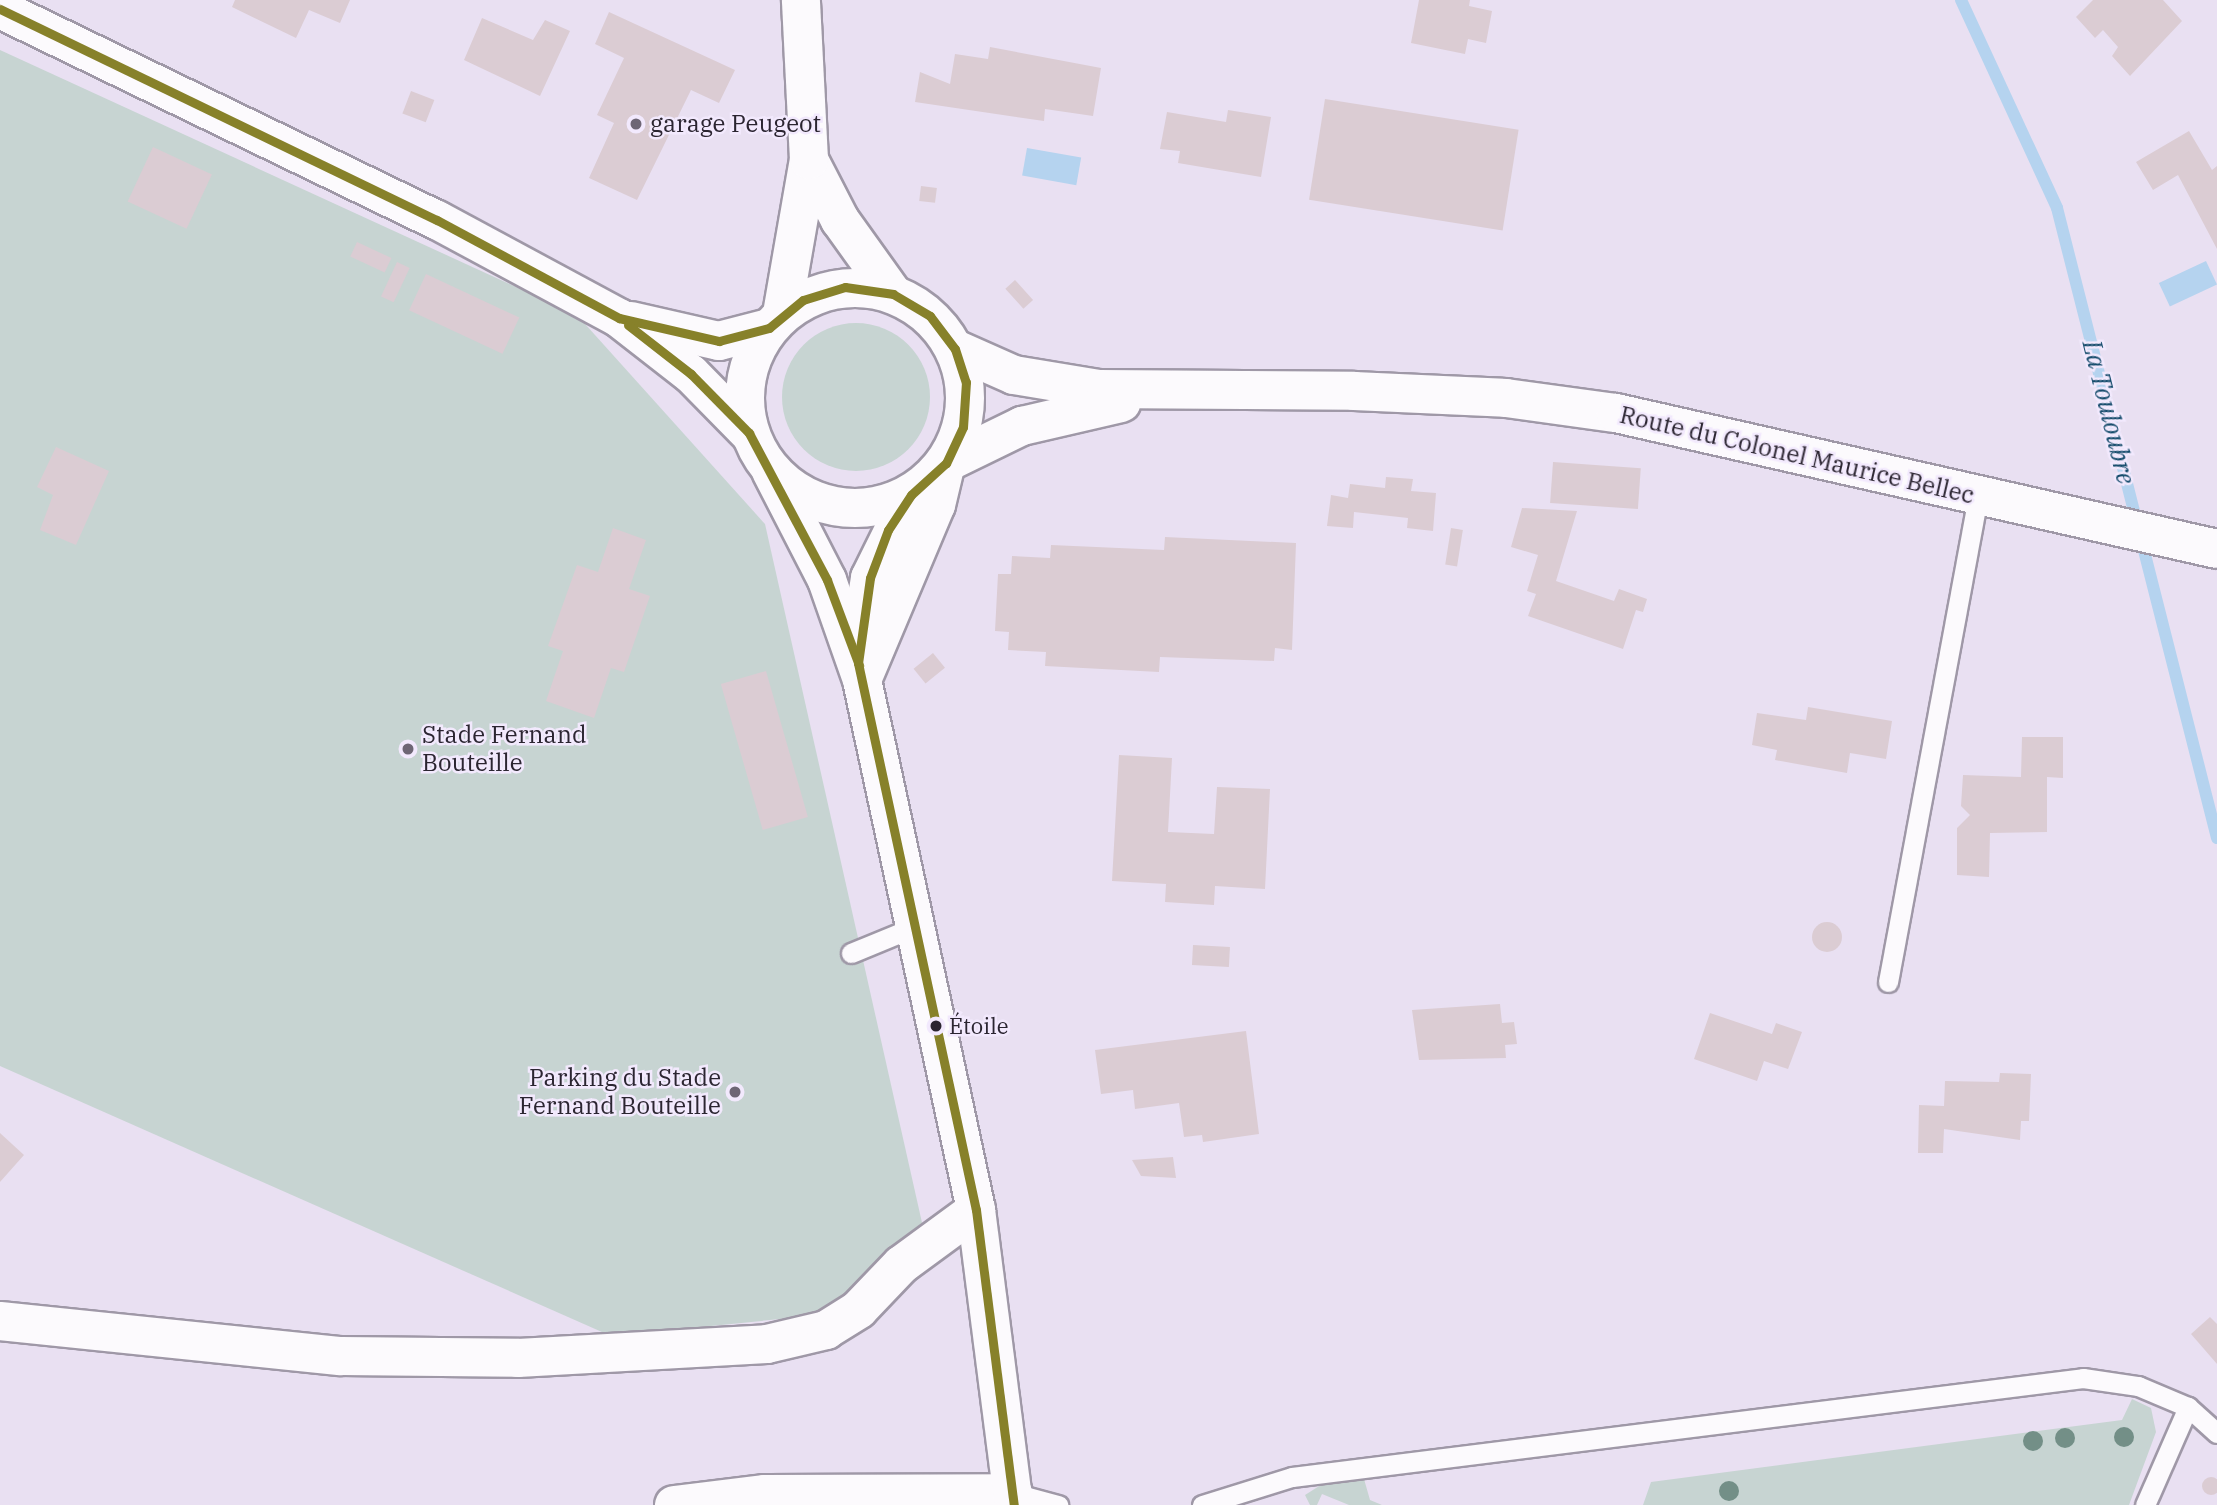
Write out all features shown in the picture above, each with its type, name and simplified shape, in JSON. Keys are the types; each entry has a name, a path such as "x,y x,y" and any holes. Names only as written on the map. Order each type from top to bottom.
{"main road":[{"path":"749,433 744,392 751,359 776,321 808,160 801,0"},
{"path":"7,8 437,220 619,318 691,374 749,433 827,580 860,671 919,925 976,1210 999,1367 1013,1499 765,1494 674,1505"},
{"path":"808,160 840,220 894,294 930,316 955,349 966,382 964,427 946,463 936,505 860,671"},
{"path":"619,318 719,341 776,321 845,287 894,294"},
{"name":"Route du Colonel Maurice Bellec","path":"955,349 1027,377 1099,389 1204,395"},
{"name":"Route du Colonel Maurice Bellec","path":"946,463 1022,426 1086,407 1204,395 1354,391 1589,409 1740,437 1978,498 2072,516 2215,549"},
{"path":"860,671 870,578 911,495 946,463"},
{"path":"771,471 817,503 862,509 911,495"},
{"path":"0,1321 341,1356 518,1358 767,1344 826,1330 859,1310 901,1265 976,1210"}],"lane":[{"path":"1888,982 1978,498"},
{"path":"851,953 919,925"},
{"path":"1202,1505 1292,1478 1380,1465 2083,1378 2138,1387 2188,1407 2217,1433"},
{"path":"2145,1505 2188,1407"},
{"path":"1013,1499 1058,1505"}],"shaded area":[{"name":"Stade Fernand Bouteille","path":"0,50 577,315 765,524 925,1236 820,1315 611,1336 0,1066"},
{"path":"856,323 884,329 897,335 908,345 918,356 924,369 930,397 924,425 918,438 908,449 897,459 884,465 856,471 828,465 815,459 804,449 794,438 788,425 782,397 788,369 794,356 804,345 815,335 828,329"},
{"path":"2132,1399 2151,1408 2156,1432 2129,1505 1643,1505 1651,1482 2122,1420"},
{"path":"1364,1479 1370,1500 1382,1505 1349,1505 1322,1494 1317,1505 1310,1505 1305,1495 1324,1483"}],"water":[{"path":"1027,148 1081,158 1076,185 1022,176"},
{"path":"2206,261 2217,285 2170,307 2159,283"}],"building":[{"path":"235,0 350,0 340,23 309,10 296,38 232,7"},
{"path":"1419,0 1470,0 1469,6 1492,11 1486,43 1468,39 1465,54 1411,43"},
{"path":"2093,0 2163,0 2182,21 2130,76 2112,56 2118,47 2103,30 2095,38 2076,17"},
{"path":"609,12 735,70 719,103 691,90 637,200 589,178 614,123 597,115 624,58 595,44"},
{"path":"482,18 533,40 545,20 570,31 540,96 464,60"},
{"path":"990,47 1101,68 1093,116 1045,109 1044,121 915,102 920,72 950,84 955,54 988,59"},
{"path":"411,91 434,100 426,122 402,113"},
{"path":"1325,99 1519,130 1503,230 1309,200"},
{"path":"1228,110 1271,117 1261,177 1178,163 1180,151 1160,149 1167,112 1226,122"},
{"path":"2189,131 2212,170 2217,166 2217,249 2178,175 2153,190 2136,162"},
{"path":"153,147 212,174 187,229 128,201"},
{"path":"921,186 937,188 935,203 919,201"},
{"path":"357,242 391,258 385,273 350,257"},
{"path":"397,262 410,268 394,302 381,296"},
{"path":"426,274 519,318 502,354 409,310"},
{"path":"1015,280 1033,300 1023,309 1005,289"},
{"path":"56,447 109,471 76,545 40,530 53,495 37,487"},
{"path":"1553,462 1641,468 1638,509 1550,503"},
{"path":"1386,477 1413,479 1411,491 1436,493 1433,531 1407,528 1408,518 1354,512 1353,528 1327,526 1331,495 1348,498 1350,484 1385,488"},
{"path":"1522,508 1577,511 1556,581 1614,601 1619,589 1647,599 1643,612 1636,610 1623,649 1528,616 1536,594 1527,591 1538,555 1511,547"},
{"path":"613,528 646,540 629,589 650,596 624,672 611,668 594,718 546,701 563,651 548,646 577,565 598,572"},
{"path":"1451,528 1463,530 1457,566 1445,565"},
{"path":"1165,537 1296,543 1292,650 1275,648 1274,661 1160,657 1159,672 1045,666 1046,652 1008,650 1009,632 995,631 998,574 1011,574 1012,556 1050,558 1051,545 1164,550"},
{"path":"933,653 945,668 926,683 914,669"},
{"path":"766,671 808,817 763,830 721,684"},
{"path":"1808,707 1892,721 1886,759 1850,753 1847,773 1775,760 1777,750 1752,745 1757,713 1806,720"},
{"path":"2022,737 2063,737 2063,778 2047,777 2047,832 1990,833 1989,877 1957,875 1957,828 1970,815 1961,806 1963,775 2021,777"},
{"path":"1119,755 1172,758 1168,832 1214,834 1217,787 1270,789 1265,889 1215,886 1214,905 1165,902 1166,884 1112,881"},
{"path":"1827,922 1838,926 1842,937 1838,948 1827,952 1816,948 1812,937 1816,926"},
{"path":"1193,945 1230,947 1229,967 1192,965"},
{"path":"1500,1004 1502,1023 1514,1022 1517,1044 1505,1045 1506,1058 1419,1060 1412,1010"},
{"path":"1710,1013 1772,1034 1776,1023 1802,1032 1788,1069 1764,1061 1757,1081 1694,1059"},
{"path":"1246,1031 1259,1134 1203,1142 1202,1135 1184,1137 1179,1103 1135,1109 1133,1090 1101,1094 1095,1050"},
{"path":"2000,1073 2031,1074 2029,1121 2021,1121 2020,1140 1944,1129 1943,1153 1918,1153 1919,1105 1944,1106 1945,1081 1999,1082"},
{"path":"0,1133 24,1155 0,1182"},
{"path":"1173,1157 1176,1178 1141,1176 1132,1160"},
{"path":"2210,1317 2217,1324 2217,1364 2191,1334"},
{"path":"2211,1477 2217,1480 2220,1486 2217,1492 2211,1495 2205,1492 2202,1486 2205,1480"}],"waterway":[{"name":"La Touloubre","path":"1961,0 2057,208 2217,838"}],"transit line":[{"path":"0,9 437,220 619,318 719,341 769,328 803,300 845,287 893,294 930,316 955,349 966,382 963,427 946,463 911,495 888,530 870,578 858,663 976,1210 1014,1505"},
{"path":"628,325 691,374 749,433 827,580 859,665"}],"place":[{"name":"garage Peugeot","path":"636,124"},
{"name":"Stade Fernand Bouteille","path":"408,749"},
{"name":"Étoile","path":"936,1026"},
{"name":"Parking du Stade Fernand Bouteille","path":"735,1092"}]}
